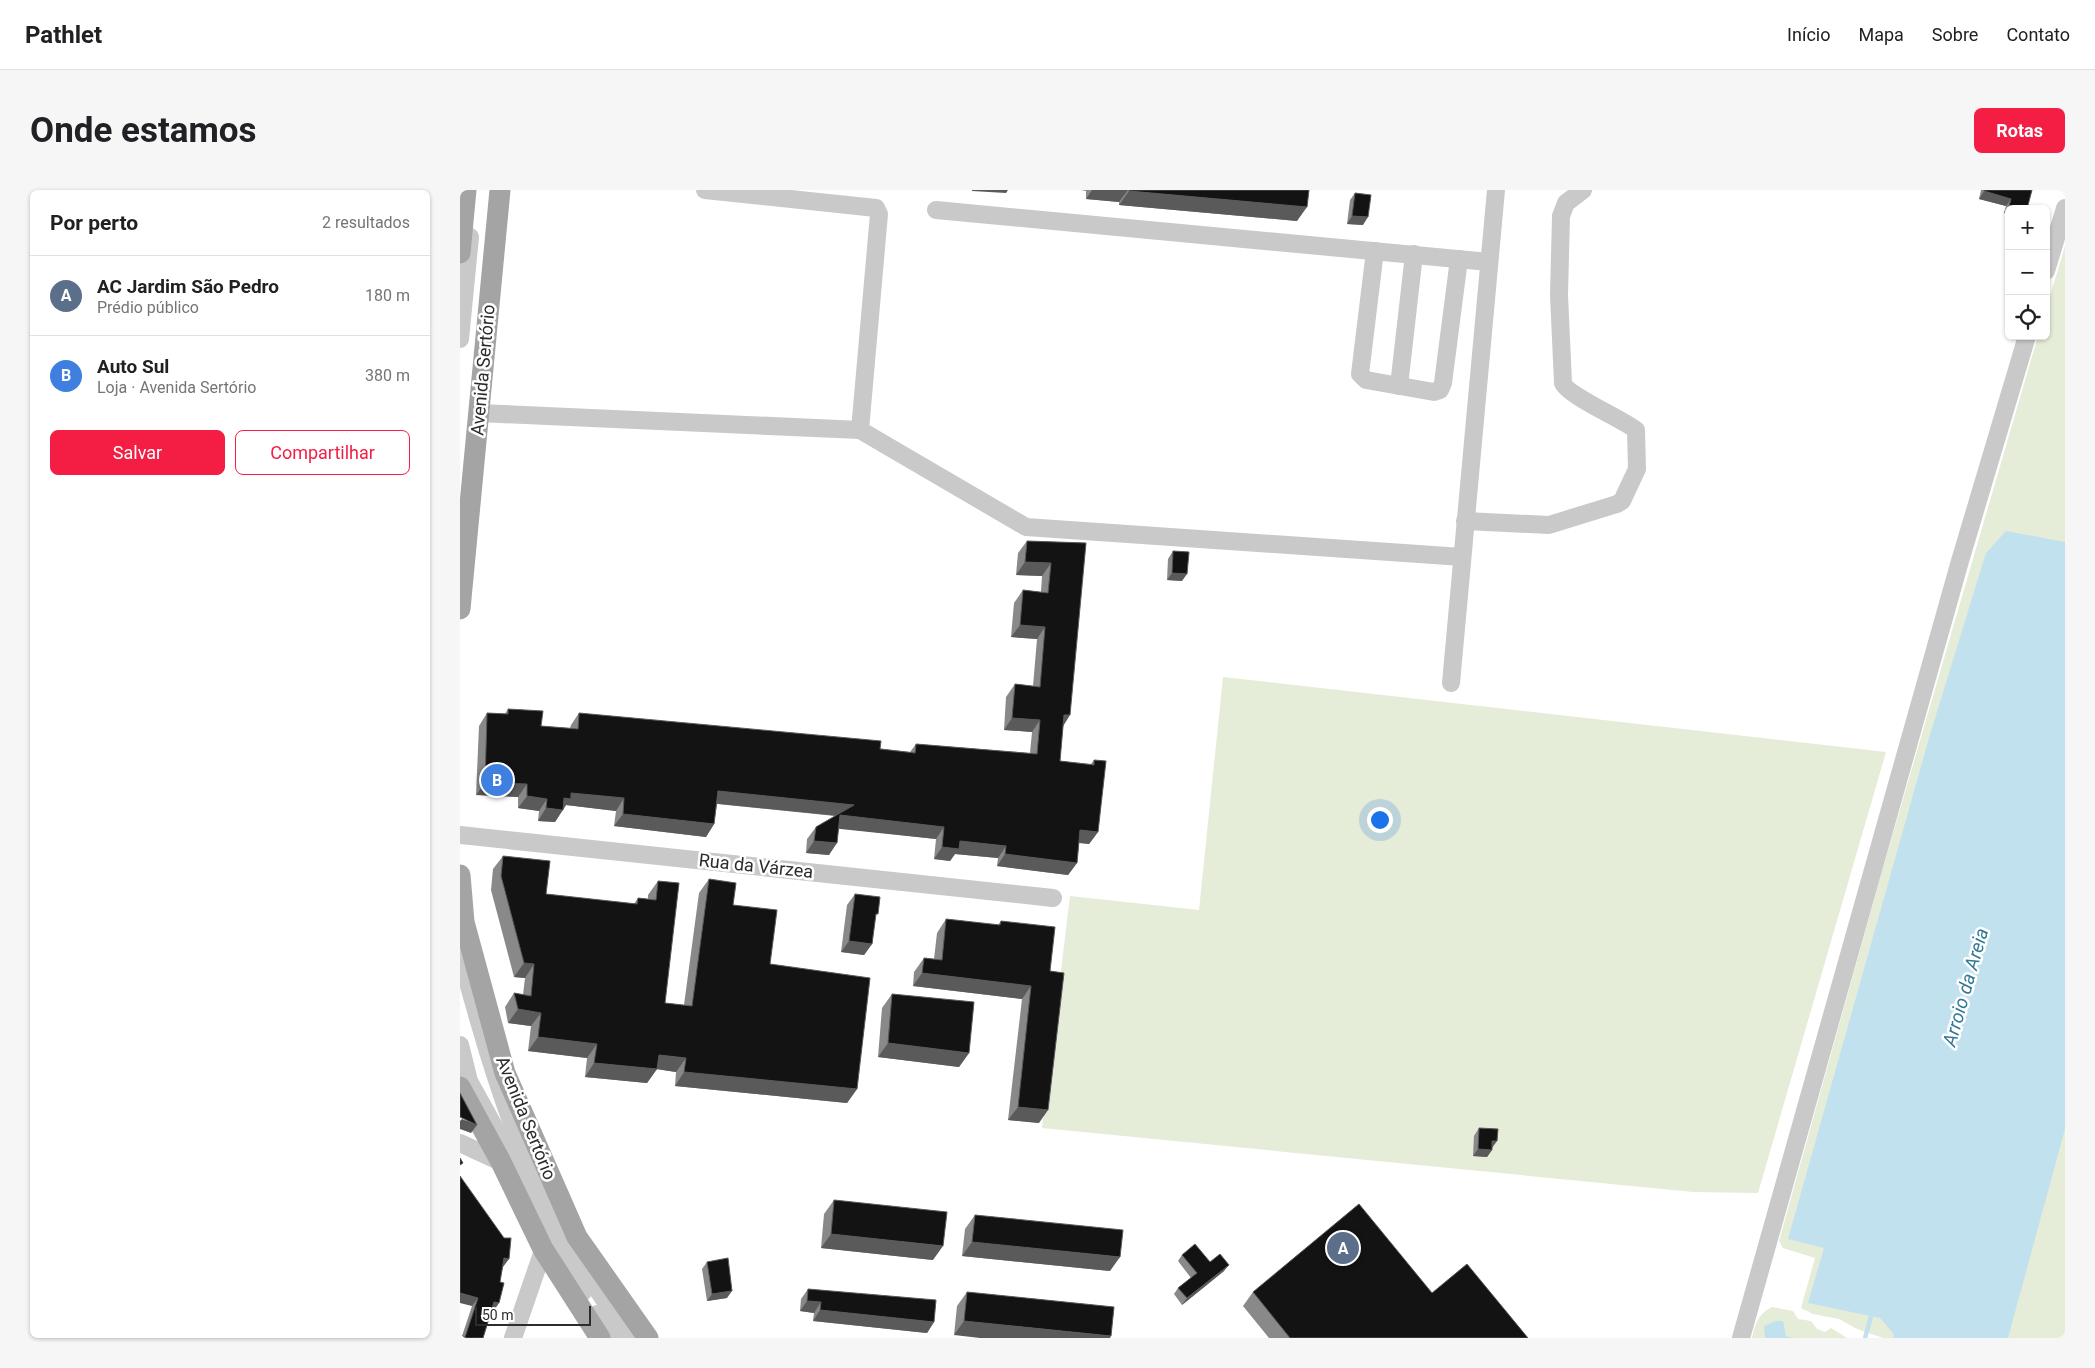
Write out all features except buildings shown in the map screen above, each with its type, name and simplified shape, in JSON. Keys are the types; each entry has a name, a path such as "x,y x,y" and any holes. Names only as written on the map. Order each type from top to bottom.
{"main road":[{"name":"Avenida Sertório","path":"460,609 500,190"},
{"path":"460,253 468,198"},
{"name":"Avenida Sertório","path":"460,875 464,922 505,1073 577,1236 648,1338"},
{"path":"460,1087 600,1338"}],"street":[{"path":"460,517 492,190"},
{"path":"705,190 872,207 878,211 860,430"},
{"path":"1451,683 1496,190"},
{"path":"1466,521 1549,525 1618,504 1622,500 1637,469 1636,430 1607,411 1568,392 1563,383 1559,295 1561,216 1566,203 1582,190"},
{"path":"460,339 468,198"},
{"path":"2050,258 2065,208"},
{"path":"936,210 1489,262"},
{"path":"1375,251 1360,374 1366,380 1434,392 1442,387 1459,258"},
{"path":"1398,386 1414,254"},
{"path":"1741,1338 1960,560 2026,340"},
{"path":"479,413 860,430 1026,527 1462,557"},
{"name":"Rua da Várzea","path":"460,834 1052,898"},
{"path":"460,954 493,1071 522,1148 559,1224 608,1307 630,1338"},
{"path":"460,1045 469,1081 510,1155 546,1242 613,1338"},
{"path":"460,1143 501,1162"},
{"path":"514,1338 546,1242"}],"green space":[{"path":"2065,246 2065,1338 1883,1338 1857,1329 1839,1319 1813,1314 1801,1308 1815,1258 1783,1248 1779,1241 1882,871 2037,340 2050,340 2050,297"},
{"path":"1223,677 1886,752 1758,1193 1693,1192 1042,1128 1070,896 1199,910"},
{"path":"1772,1307 1793,1311 1798,1319 1811,1321 1817,1329 1825,1332 1831,1328 1847,1338 1752,1338 1758,1320 1763,1313"}],"water":[{"path":"2006,531 2065,542 2065,1129 2008,1338 1894,1338 1893,1333 1880,1318 1808,1303 1824,1248 1788,1239 1929,738 1986,553"},
{"path":"1776,1321 1783,1321 1786,1336 1793,1338 1765,1338 1764,1326"}],"waterway":[{"name":"Arroio da Areia","path":"1865,1338 1872,1313"}],"place":[{"name":"Auto Sul","path":"497,780"},
{"name":"AC Jardim São Pedro","path":"1343,1248"}]}
